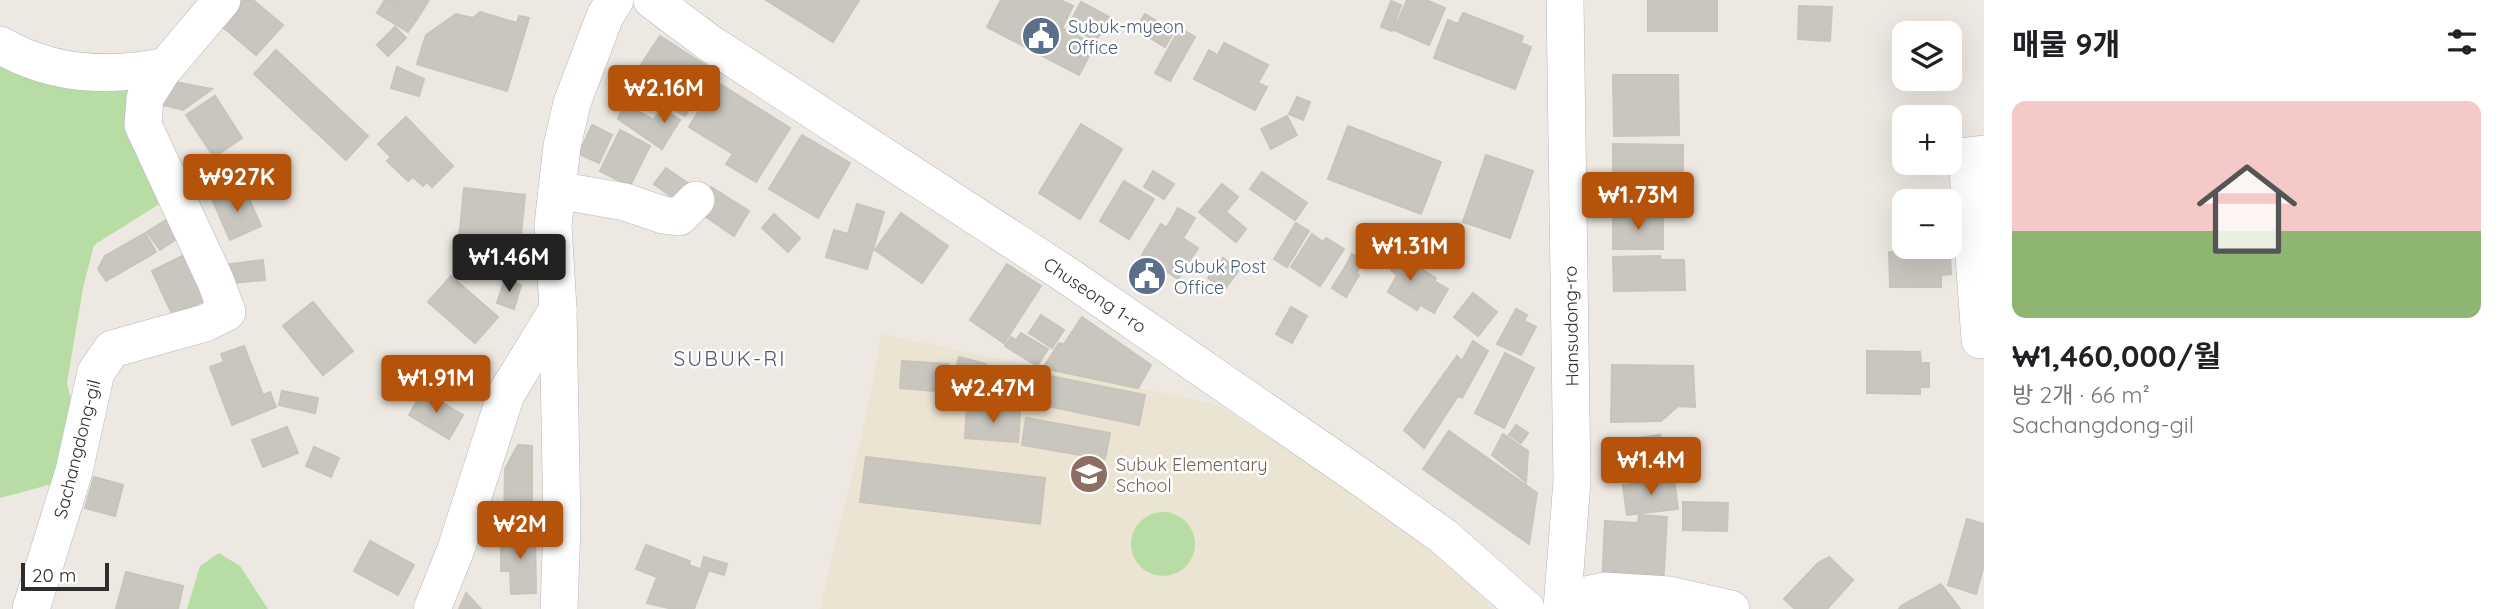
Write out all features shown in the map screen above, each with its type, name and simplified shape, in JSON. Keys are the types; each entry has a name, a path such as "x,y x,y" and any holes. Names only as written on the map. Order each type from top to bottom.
{"street":[{"name":"Sachangdong-gil","path":"31,609 74,471 96,372 112,349 205,323 227,312 216,282 143,125 145,98 166,66 222,0"},
{"path":"559,609 562,526 558,309 552,225 572,103 605,16 615,0"},
{"name":"Chuseong 1-ro","path":"652,0 708,42 1065,274 1356,474 1443,536 1526,609"},
{"name":"Hansudong-ro","path":"1562,605 1573,481 1565,0"},
{"path":"0,45 27,61 103,75 166,66"},
{"path":"1980,340 1968,156 1984,154"},
{"path":"556,190 625,202 663,215 679,217 696,200"},
{"path":"432,609 456,549 506,394 558,309"},
{"path":"1562,605 1604,591 1669,595 1731,609"}],"shaded area":[{"name":"Subuk Elementary School","path":"881,334 1220,405 1429,544 1466,577 1492,609 820,609 869,403"}],"green space":[{"path":"0,63 129,91 169,198 94,245 83,288 67,383 76,421 63,481 0,498"},
{"path":"1163,512 1175,514 1186,521 1193,532 1193,556 1186,567 1175,574 1163,576 1151,574 1140,567 1133,556 1131,544 1133,532 1140,521 1151,514"},
{"path":"219,553 240,566 268,609 187,609 200,566"}],"building":[{"path":"238,0 253,0 283,25 256,55 218,23"},
{"path":"385,0 417,19 408,32 377,13"},
{"path":"388,0 429,0 417,19"},
{"path":"766,0 859,0 833,42"},
{"name":"Subuk-myeon Office","path":"1001,0 1060,0 1073,6 1062,28 1095,45 1079,75 987,27"},
{"path":"1407,0 1426,0 1445,8 1429,45 1394,30"},
{"path":"1648,0 1717,0 1717,31 1648,31"},
{"path":"1391,1 1401,5 1392,31 1381,27"},
{"path":"1081,2 1109,17 1096,41 1068,26"},
{"path":"1799,6 1832,7 1830,41 1798,39"},
{"path":"480,12 517,23 519,16 529,18 507,91 417,64 426,35 456,14 473,18"},
{"path":"1463,13 1523,36 1521,43 1531,47 1515,89 1434,58 1448,20 1458,24"},
{"path":"1145,14 1174,31 1165,47 1136,29"},
{"path":"395,27 406,38 388,56 377,45"},
{"path":"1180,28 1195,37 1170,81 1155,73"},
{"path":"660,36 714,71 685,116 647,91 653,82 637,71"},
{"path":"1224,43 1268,65 1258,83 1267,87 1255,110 1194,79 1209,50 1218,55"},
{"path":"276,50 368,136 346,160 254,74"},
{"path":"397,67 424,79 419,96 391,88"},
{"path":"1613,75 1678,75 1679,135 1614,136"},
{"path":"170,81 212,89 183,110 160,104"},
{"path":"717,82 790,128 756,182 726,164 733,154 689,127"},
{"path":"215,96 242,138 214,157 186,115"},
{"path":"1297,97 1310,102 1303,120 1289,114"},
{"path":"625,104 654,120 647,129 666,142 662,149 618,119"},
{"path":"662,108 680,120 666,142 647,129"},
{"path":"1287,116 1297,135 1271,149 1261,129"},
{"path":"406,117 453,166 432,187 427,182 423,186 413,177 408,181 387,161 391,157 378,144"},
{"path":"1081,124 1122,149 1080,219 1039,193"},
{"path":"592,125 612,135 599,163 579,154"},
{"path":"1348,126 1441,162 1421,214 1328,179"},
{"path":"620,130 650,146 630,186 600,171"},
{"path":"802,135 850,163 818,218 769,189"},
{"path":"1613,144 1683,145 1683,179 1613,178"},
{"path":"1486,155 1533,171 1510,238 1463,222"},
{"path":"205,165 211,182 188,189 183,173"},
{"path":"666,168 695,188 683,205 654,184"},
{"path":"1153,171 1174,184 1164,199 1144,187"},
{"path":"1262,172 1307,203 1295,220 1250,189"},
{"path":"1124,181 1154,199 1129,239 1100,221"},
{"path":"1612,181 1685,182 1685,212 1612,212"},
{"path":"1222,184 1238,197 1226,212 1246,229 1236,242 1199,212"},
{"path":"711,187 749,211 734,236 696,210"},
{"path":"244,188 261,226 230,240 213,201"},
{"path":"464,188 525,195 520,246 459,239"},
{"path":"857,204 884,212 867,269 826,257 834,230 848,234"},
{"path":"1178,208 1195,218 1183,238 1167,227"},
{"path":"901,213 948,246 922,283 875,250"},
{"path":"175,214 187,232 160,250 147,232"},
{"path":"774,214 800,238 788,252 762,228"},
{"path":"1613,214 1663,215 1663,249 1613,249"},
{"path":"1296,223 1309,231 1287,267 1274,259"},
{"path":"1161,224 1198,248 1178,279 1142,255"},
{"path":"1367,231 1397,249 1387,266 1357,248"},
{"path":"145,233 156,252 106,281 98,269 105,256"},
{"path":"1312,234 1323,242 1326,238 1344,249 1320,286 1291,267"},
{"path":"1889,252 1892,252 1892,259 1950,259 1951,274 1941,275 1941,287 1890,287"},
{"path":"186,254 208,299 173,316 152,271"},
{"path":"1352,254 1363,261 1356,274 1345,267"},
{"path":"1399,256 1436,278 1417,310 1388,292 1397,275 1391,270"},
{"path":"1660,256 1661,260 1684,260 1685,290 1614,291 1613,257"},
{"path":"1223,258 1239,270 1224,290 1208,278"},
{"path":"263,260 265,280 233,283 223,265"},
{"path":"1007,264 1041,286 1004,343 970,320"},
{"path":"1345,267 1359,275 1346,297 1332,288"},
{"path":"451,276 498,317 475,343 428,302"},
{"path":"505,279 521,285 514,309 497,303"},
{"path":"1436,282 1448,289 1434,313 1422,306"},
{"path":"1473,293 1497,312 1478,336 1454,317"},
{"path":"313,302 353,351 323,375 283,326"},
{"path":"1291,307 1307,316 1292,343 1276,334"},
{"path":"1516,309 1527,315 1524,321 1536,327 1521,355 1497,344"},
{"path":"1041,315 1064,330 1052,348 1029,333"},
{"path":"1082,317 1151,365 1138,388 1043,368 1059,343 1064,344"},
{"path":"1021,333 1048,349 1037,366 1005,346 1011,337 1016,340"},
{"path":"1473,341 1488,351 1462,398 1458,396 1424,448 1404,430 1457,356 1462,361"},
{"path":"244,346 263,395 270,392 276,407 232,425 210,367 224,362 221,354"},
{"path":"1867,351 1920,352 1921,363 1929,363 1929,387 1920,387 1920,394 1867,393"},
{"path":"1505,353 1534,368 1504,428 1475,413"},
{"path":"959,357 986,364 982,384 954,377"},
{"path":"902,361 948,364 946,392 900,388"},
{"path":"1612,365 1693,366 1695,407 1678,406 1661,421 1611,422"},
{"path":"1020,370 1145,395 1139,425 1014,399"},
{"path":"282,391 318,398 315,413 279,405"},
{"path":"423,391 463,415 449,439 409,415"},
{"path":"967,408 1020,412 1018,442 965,438"},
{"path":"1026,418 1110,433 1105,459 1022,445"},
{"path":"1516,425 1528,433 1521,443 1509,435"},
{"path":"287,427 298,453 263,467 252,440"},
{"path":"1449,431 1537,493 1529,544 1423,469"},
{"path":"1503,434 1528,451 1526,482 1492,455"},
{"path":"1660,435 1665,471 1609,478 1604,443"},
{"path":"518,445 532,446 532,523 504,525 505,469"},
{"path":"314,447 339,458 331,477 306,466"},
{"path":"866,457 1045,478 1040,524 860,502"},
{"path":"94,477 123,485 115,516 85,508"},
{"path":"1674,479 1678,509 1627,515 1623,485"},
{"path":"1683,502 1728,503 1727,531 1683,530"},
{"path":"1639,515 1667,517 1663,587 1602,583 1605,521 1638,523"},
{"path":"1967,519 1984,524 1984,565 1976,594 1948,585"},
{"path":"501,533 535,533 536,593 511,594 510,571 501,571"},
{"path":"370,541 414,565 398,595 354,571"},
{"path":"646,545 690,561 673,609 647,603 657,577 636,569"},
{"path":"704,557 727,564 724,575 701,568"},
{"path":"1829,557 1853,580 1827,609 1795,609 1784,599 1818,563"},
{"path":"689,565 708,572 694,609 673,609"},
{"path":"126,572 183,586 178,609 116,609"},
{"path":"1941,584 1960,609 1899,609 1901,606"},
{"path":"466,593 481,609 459,609"}],"place":[{"name":"Subuk-myeon Office","path":"1041,36"},
{"name":"Subuk Post Office","path":"1147,276"},
{"name":"Subuk Elementary School","path":"1089,474"}],"district":[{"name":"SUBUK-RI","path":"730,358"}]}
